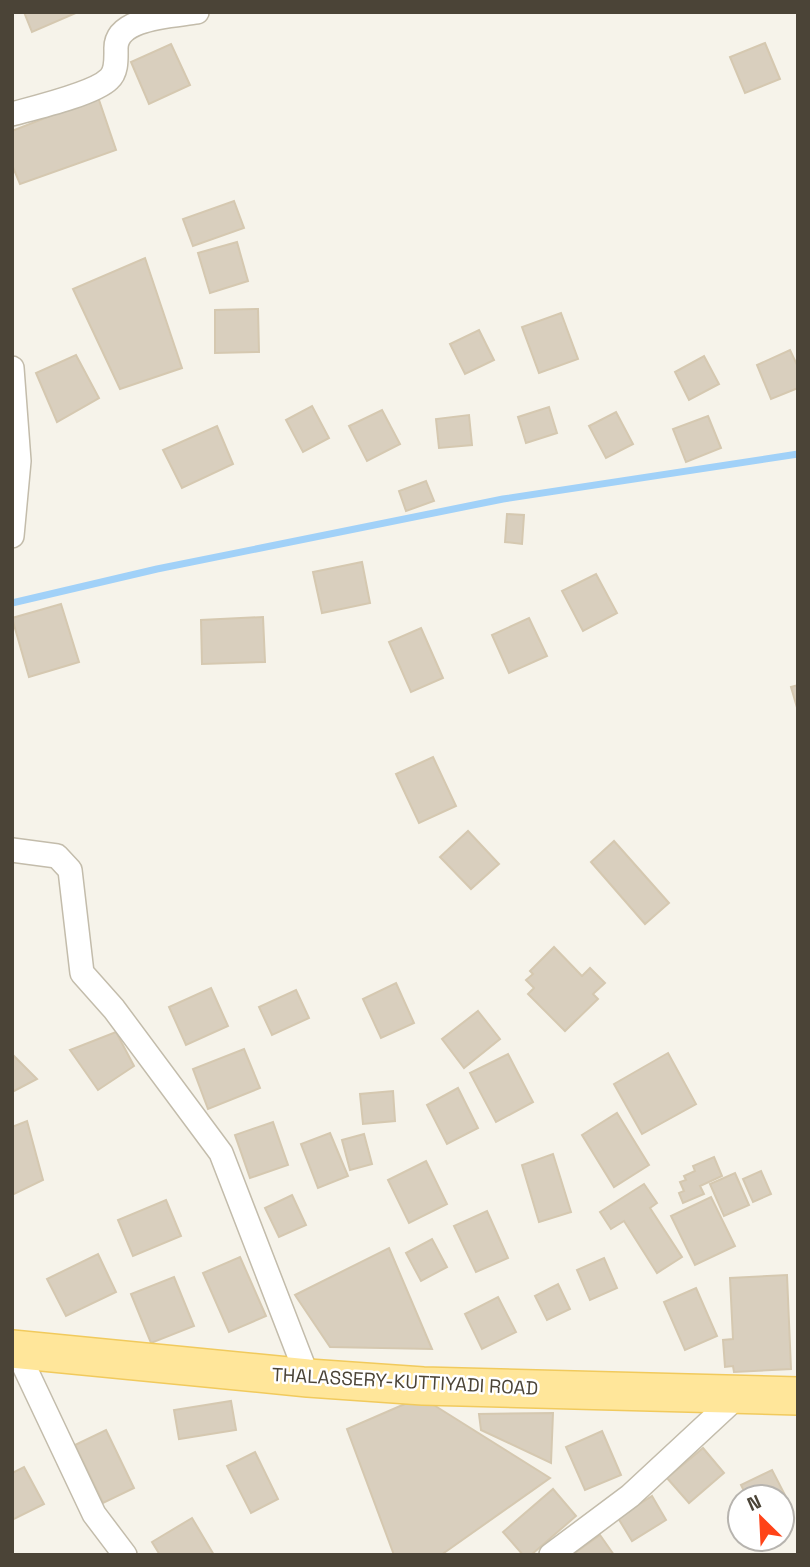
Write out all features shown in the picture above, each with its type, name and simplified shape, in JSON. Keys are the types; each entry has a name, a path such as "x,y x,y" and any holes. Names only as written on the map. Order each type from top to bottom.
{"main road":[{"name":"THALASSERY-KUTTIYADI ROAD","path":"14,1349 308,1378 423,1386 741,1392 798,1396"}],"street":[{"path":"12,114 97,87 111,79 116,67 116,40 127,26 197,12"},
{"path":"12,368 19,461 12,536"},
{"path":"12,850 57,856 70,870 82,973 114,1009 221,1153 308,1378"},
{"path":"14,1349 94,1514 125,1555"},
{"path":"551,1555 630,1496 741,1392"}],"building":[{"path":"24,12 75,12 76,13 32,32"},
{"path":"765,43 780,79 745,93 730,57"},
{"path":"171,44 190,85 149,104 131,62"},
{"path":"98,97 116,150 20,184 12,165 12,131"},
{"path":"234,201 244,228 193,246 183,219"},
{"path":"237,242 248,281 210,293 198,253"},
{"path":"145,258 182,368 120,389 73,289"},
{"path":"258,309 259,352 215,353 215,310"},
{"path":"561,313 578,359 539,373 522,327"},
{"path":"479,330 494,360 465,374 450,344"},
{"path":"790,350 798,367 798,388 771,399 757,365"},
{"path":"76,355 99,398 57,422 36,373"},
{"path":"704,356 719,384 689,400 675,372"},
{"path":"312,406 329,438 303,452 286,420"},
{"path":"549,407 557,433 526,443 518,417"},
{"path":"382,410 400,444 367,461 349,426"},
{"path":"616,412 633,444 606,458 589,426"},
{"path":"469,415 472,445 439,448 436,419"},
{"path":"708,416 721,448 686,462 673,429"},
{"path":"217,426 233,464 182,488 163,450"},
{"path":"426,481 434,501 406,511 399,491"},
{"path":"507,514 524,515 522,544 505,542"},
{"path":"362,562 370,603 322,613 313,572"},
{"path":"596,574 617,613 583,631 562,591"},
{"path":"61,604 79,662 29,677 12,618"},
{"path":"263,617 265,662 202,664 201,620"},
{"path":"529,618 547,656 509,673 492,635"},
{"path":"421,628 443,678 411,692 389,642"},
{"path":"798,685 798,711 791,687"},
{"path":"433,757 456,806 419,823 396,774"},
{"path":"468,831 499,864 471,889 440,857"},
{"path":"614,841 669,903 645,924 591,862"},
{"path":"554,947 582,976 590,968 605,983 593,994 598,999 565,1031 528,994 534,988 526,980 533,974 530,971"},
{"path":"396,983 414,1023 381,1038 363,999"},
{"path":"211,988 228,1026 186,1045 169,1007"},
{"path":"296,990 309,1018 272,1035 259,1007"},
{"path":"478,1011 500,1039 464,1068 442,1039"},
{"path":"116,1032 134,1066 98,1090 70,1050"},
{"path":"244,1049 260,1088 208,1109 193,1069"},
{"path":"668,1053 696,1104 642,1134 614,1084"},
{"path":"12,1054 37,1079 12,1092"},
{"path":"508,1054 533,1102 496,1122 470,1073"},
{"path":"458,1088 478,1128 447,1144 427,1105"},
{"path":"393,1091 395,1121 363,1124 360,1094"},
{"path":"617,1113 649,1165 614,1187 582,1135"},
{"path":"27,1121 43,1180 12,1195 12,1127"},
{"path":"273,1122 288,1165 250,1178 235,1135"},
{"path":"330,1133 348,1176 318,1188 301,1144"},
{"path":"364,1134 372,1164 350,1170 342,1140"},
{"path":"553,1154 571,1212 539,1222 522,1165"},
{"path":"714,1157 722,1176 700,1186 704,1194 683,1203 679,1193 684,1191 680,1182 686,1180 684,1176 695,1171 693,1166"},
{"path":"426,1161 447,1204 409,1223 388,1180"},
{"path":"761,1171 771,1194 753,1202 743,1179"},
{"path":"735,1173 749,1205 724,1216 710,1184"},
{"path":"644,1184 657,1203 650,1208 682,1257 657,1273 624,1221 611,1229 600,1212"},
{"path":"292,1195 306,1225 279,1237 265,1208"},
{"path":"711,1197 735,1246 695,1265 671,1216"},
{"path":"166,1200 181,1236 133,1256 118,1220"},
{"path":"487,1211 508,1258 476,1272 454,1226"},
{"path":"432,1239 447,1267 421,1281 406,1253"},
{"path":"389,1248 432,1349 330,1347 295,1295"},
{"path":"98,1254 116,1292 66,1316 47,1279"},
{"path":"240,1257 266,1316 229,1332 203,1273"},
{"path":"604,1258 617,1288 590,1300 577,1270"},
{"path":"787,1275 791,1369 734,1372 733,1366 725,1367 723,1340 733,1339 730,1278"},
{"path":"174,1277 194,1326 151,1343 131,1294"},
{"path":"558,1284 570,1309 547,1320 535,1296"},
{"path":"696,1288 717,1336 685,1350 664,1302"},
{"path":"498,1297 516,1332 482,1349 465,1314"},
{"path":"421,1397 550,1478 441,1555 394,1555 347,1429"},
{"path":"231,1401 236,1430 179,1439 174,1410"},
{"path":"553,1413 551,1463 481,1430 479,1414"},
{"path":"106,1430 134,1488 103,1503 75,1445"},
{"path":"602,1431 621,1475 585,1490 566,1447"},
{"path":"703,1448 724,1473 689,1503 667,1478"},
{"path":"255,1452 278,1499 251,1513 227,1466"},
{"path":"24,1467 44,1504 12,1520 12,1473"},
{"path":"772,1470 779,1483 745,1483"},
{"path":"553,1489 576,1516 531,1555 523,1555 503,1532"},
{"path":"652,1496 666,1520 632,1541 618,1518"},
{"path":"192,1518 214,1555 160,1555 152,1542"},
{"path":"600,1535 614,1555 572,1555"}],"waterway":[{"path":"12,603 157,569 503,499 798,454"}]}
